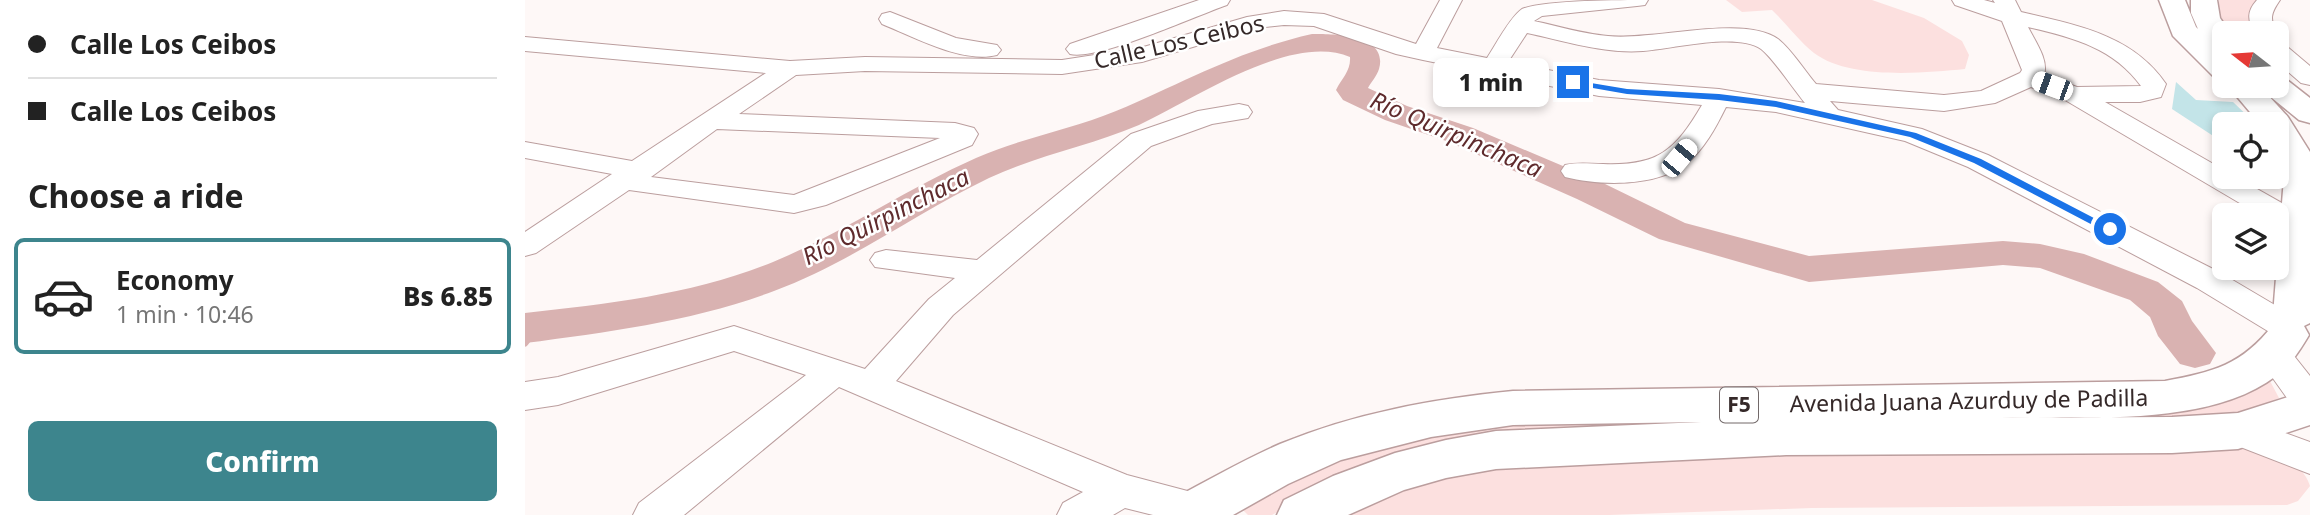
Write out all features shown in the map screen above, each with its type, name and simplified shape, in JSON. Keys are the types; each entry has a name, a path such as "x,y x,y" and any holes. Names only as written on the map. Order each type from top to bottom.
{"highway":[{"path":"2172,0 2183,30 2212,58"},
{"path":"2204,0 2204,16 2212,30"},
{"path":"2289,96 2310,113"},
{"path":"2254,98 2266,112"},
{"path":"2289,143 2294,151 2301,178 2294,329"},
{"name":"Avenida Juana Azurduy de Padilla","path":"1199,513 1297,458 1353,436 1407,422 1463,412 1513,408 2165,398 2233,381 2294,329"},
{"name":"Avenida Juana Azurduy de Padilla","path":"1302,515 1350,490 1395,473 1446,459 1496,450 1786,437 2172,435 2238,431 2310,407"}],"street":[{"path":"890,19 970,48 1039,54 1099,44 1219,0"},
{"path":"1423,53 1451,0"},
{"path":"1494,65 1527,15 1537,10 1562,3 1637,0"},
{"path":"1963,0 2082,33 2121,52 2154,84 2152,92 2140,94 2074,94"},
{"path":"2260,21 2260,9 2269,0"},
{"path":"2019,14 2034,70 2031,78"},
{"name":"Calle Los Ceibos","path":"525,44 790,68 878,64 1062,67 1142,55 1242,25 1284,18 1331,23 1383,43 1423,53 1599,88 1719,97 1828,114 1913,135 1978,161 2208,280 2294,329"},
{"path":"1521,25 1607,43 1641,44 1722,35 1751,37 1769,44 1828,114"},
{"path":"2289,42 2310,45"},
{"path":"2289,60 2310,78"},
{"path":"525,246 634,170 790,68"},
{"path":"1808,91 1944,103 1986,98 2031,78 2074,94 2300,226"},
{"path":"1575,172 1629,175 1662,169 1679,158 1700,132 1719,97"},
{"path":"1892,100 1892,130"},
{"path":"871,386 941,307 1141,140 1207,117 1239,112"},
{"path":"634,170 639,184 794,204 816,199 962,139 965,134 955,131 710,121"},
{"path":"525,150 634,170"},
{"path":"886,260 982,271"},
{"path":"2294,329 2310,402"},
{"path":"525,396 558,391 734,338 835,371 871,386 1125,502 1199,513"},
{"path":"654,515 835,371"},
{"path":"2238,431 2310,458"},
{"path":"1078,515 1125,502"}],"shaded area":[{"path":"1726,0 1872,0 1924,18 1962,41 1969,55 1965,69 1887,73 1847,67 1829,62 1814,53 1772,10 1742,12"},
{"path":"2219,0 2260,0 2252,5 2253,21 2220,21 2218,17"},
{"path":"2270,381 2279,398 2255,409 2218,418 1963,423 1330,483 1272,515 1248,515 1235,502 1296,470 1460,424 2197,408 2238,398"},
{"path":"2254,446 2288,460 2301,470 2310,486 2298,501 2287,505 1812,508 1609,515 1334,515 1382,491 1486,464 1848,451"}],"building":[{"path":"2176,82 2196,100 2233,102 2243,112 2212,112 2212,135 2172,109"}],"waterway":[{"name":"Río Quirpinchaca","path":"525,328 673,306 759,282 815,258 922,198 1007,157 1119,121 1245,62 1312,42 1341,42 1364,52 1364,70 1351,90 1354,93 1396,113 1461,135 1590,191 1672,231 1809,269 2003,253 2040,256 2070,263 2144,291 2168,311 2173,326 2195,353"},
{"path":"525,343 537,327"}],"route":[{"path":"1573,82 1627,92 1719,97 1776,104 1913,135 1978,161 2110,229"}]}
